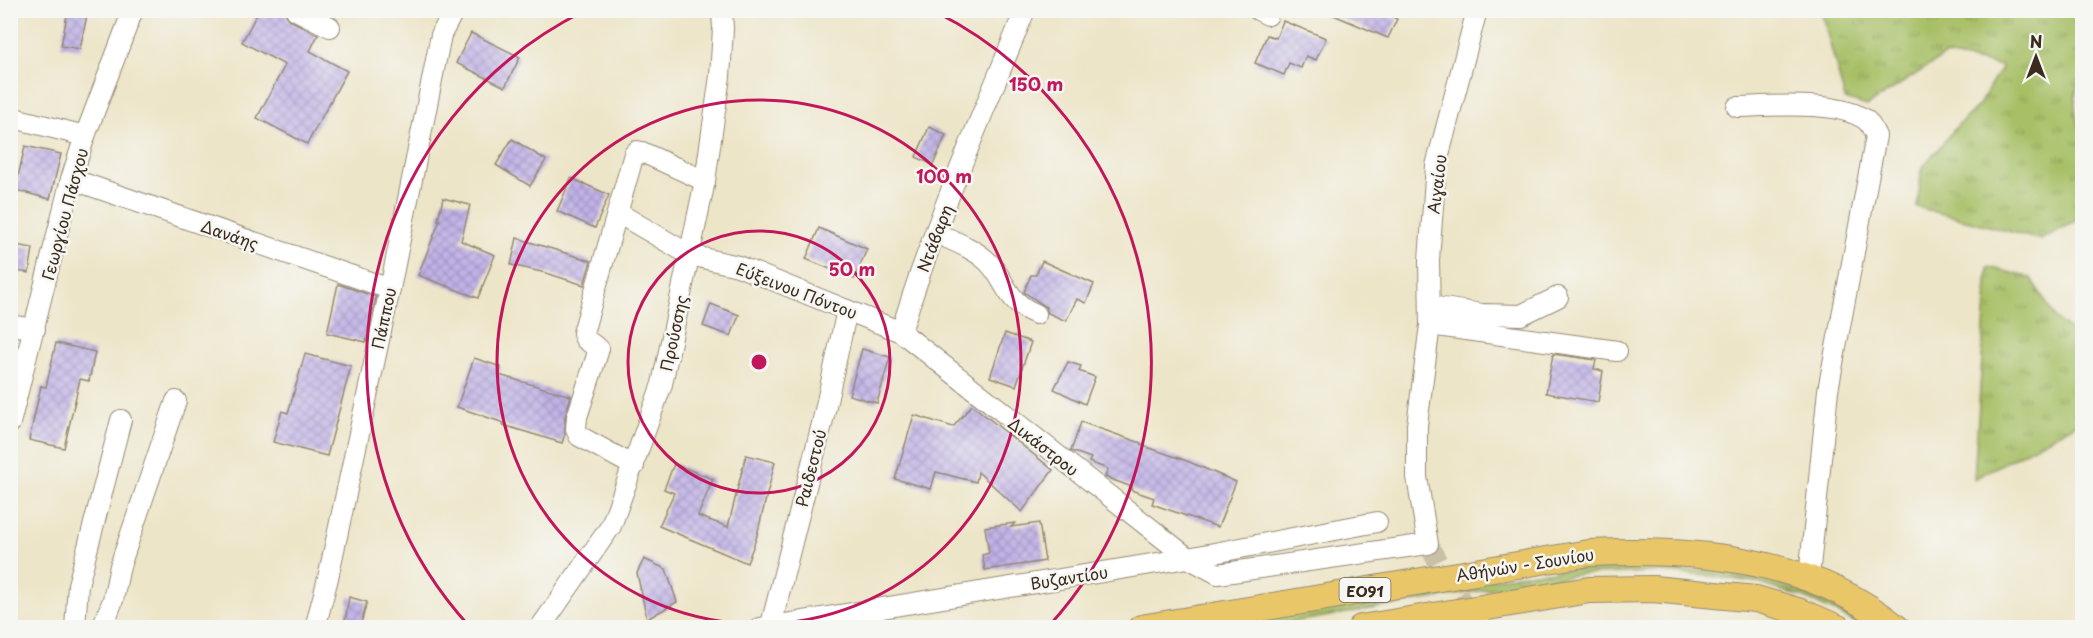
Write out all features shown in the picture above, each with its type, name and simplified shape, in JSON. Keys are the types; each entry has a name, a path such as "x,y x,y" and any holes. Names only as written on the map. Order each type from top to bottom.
{"main road":[{"name":"Αθήνών - Σουνίου","path":"1141,627 1589,553 1652,552 1707,556 1759,564 1809,577 1845,594 1898,627"},
{"name":"ΕΟ91","path":"1361,627 1589,590 1643,589 1756,599 1801,612 1838,627"}],"street":[{"name":"Γεωργίου Πάσχου","path":"10,423 71,179 132,10"},
{"path":"296,10 330,27"},
{"name":"Πάππου","path":"315,627 328,578 390,289 441,35 454,10"},
{"name":"Προύσσης","path":"540,627 611,526 662,384 705,181 720,76 722,10"},
{"name":"Ντάβαρη","path":"901,332 936,233 1025,10"},
{"name":"Αιγαίου","path":"1188,558 1218,574 1428,544 1417,477 1417,425 1430,316 1429,260 1436,166 1477,10"},
{"path":"1737,106 1785,105 1836,109 1854,113 1869,122 1876,136 1828,390 1809,577"},
{"path":"10,117 85,136"},
{"path":"634,466 579,436 576,429 577,417 599,349 585,339 584,333 634,154 637,151 705,181"},
{"name":"Δανάης","path":"71,179 390,289"},
{"name":"Εύξεινου Πόντου","path":"618,213 690,255 738,266 901,332"},
{"path":"936,233 968,247 987,262 1022,308 1036,314"},
{"path":"1430,316 1521,315 1558,297"},
{"name":"Ραιδεστού","path":"766,626 822,424 848,310"},
{"path":"1430,316 1617,351"},
{"path":"10,325 35,329"},
{"name":"Δικάστρου","path":"901,332 1188,558"},
{"path":"102,627 113,600 120,566 176,401"},
{"path":"75,627 78,585 121,420"},
{"name":"Βυζαντίου","path":"766,626 1188,558 1377,522"}],"green space":[{"path":"1821,11 2082,11 2082,78 2076,91 2075,106 2082,135 2082,217 2041,240 1917,207 1922,168 1958,125 1979,105 2002,66 1945,55 1867,106 1845,99"},
{"path":"1988,267 2031,278 2056,319 2082,339 2082,421 1974,479"},
{"path":"1659,567 1717,572 1769,582 1818,599 1870,627 1861,627 1838,613 1803,597 1754,582 1658,572 1581,574 1263,627 1205,628 1523,574 1581,569"}],"building":[{"path":"68,10 88,10 80,49 61,46"},
{"path":"259,10 283,10 290,20 318,35 310,51 347,71 307,144 257,118 285,65 242,42"},
{"path":"1377,10 1397,19 1388,38 1324,11"},
{"path":"1283,21 1326,38 1316,60 1306,56 1301,68 1289,63 1284,75 1255,63 1267,35 1276,38"},
{"path":"471,33 520,57 505,87 456,63"},
{"path":"929,127 946,135 933,165 916,157"},
{"path":"512,139 546,160 530,186 496,165"},
{"path":"25,146 61,154 50,199 15,190"},
{"path":"571,178 609,195 595,228 557,211"},
{"path":"443,198 470,205 461,241 495,255 478,298 418,275 440,220 438,220"},
{"path":"819,228 867,249 854,279 806,259"},
{"path":"517,238 591,261 584,285 511,265"},
{"path":"10,244 33,248 29,273 10,270"},
{"path":"1042,261 1094,284 1086,303 1077,299 1066,321 1048,313 1046,307 1024,292 1031,275 1036,275"},
{"path":"338,284 376,297 366,342 327,333"},
{"path":"711,304 739,315 731,336 703,326"},
{"path":"1005,333 1031,342 1016,386 990,377"},
{"path":"56,343 95,352 89,381 80,379 64,448 29,440 41,386 46,387"},
{"path":"862,349 890,357 877,403 849,395"},
{"path":"305,354 351,366 327,456 273,442 282,411 288,413"},
{"path":"1553,354 1596,360 1594,369 1603,371 1598,402 1546,393"},
{"path":"474,358 501,367 499,375 571,396 565,416 565,434 562,443 503,425 504,423 457,407"},
{"path":"1068,362 1081,366 1079,371 1095,377 1085,404 1054,389"},
{"path":"972,405 1053,470 1022,512 978,472 976,482 936,472 931,489 895,479 914,415 953,427"},
{"path":"1081,422 1141,443 1141,445 1236,482 1218,527 1152,504 1154,498 1105,477 1108,469 1089,462 1091,458 1071,451"},
{"path":"746,455 775,462 756,539 747,563 659,526 674,493 664,489 674,464 713,479 698,516 728,527"},
{"path":"1015,523 1011,527 1039,523 1045,561 985,570 982,555 989,553 985,527"},
{"path":"644,559 666,569 677,602 647,619 637,573"},
{"path":"349,597 367,602 360,627 344,627"}],"tunnel":[{"path":"1428,544 1452,588 1475,618"}]}
